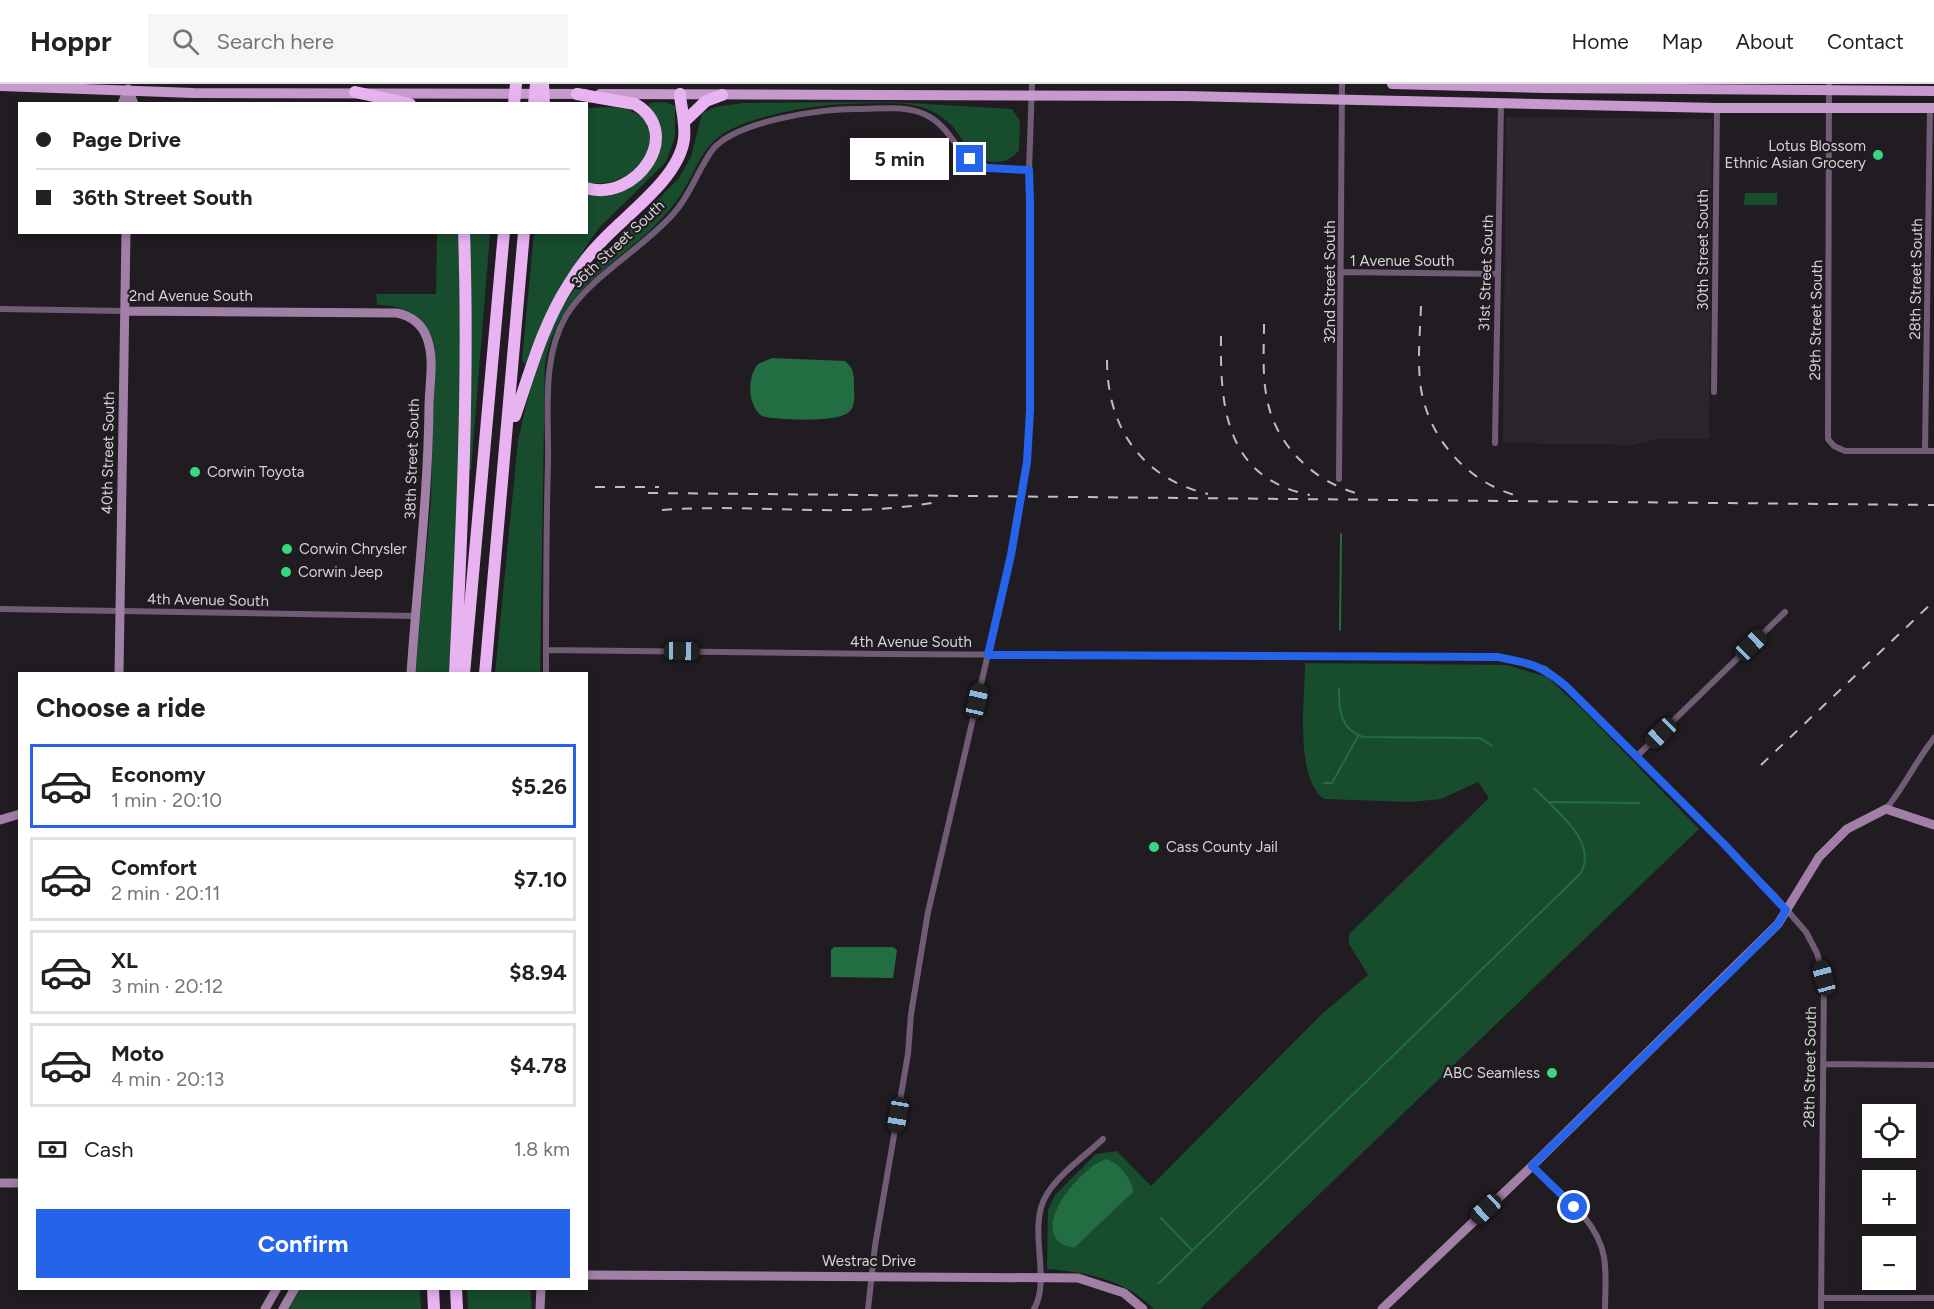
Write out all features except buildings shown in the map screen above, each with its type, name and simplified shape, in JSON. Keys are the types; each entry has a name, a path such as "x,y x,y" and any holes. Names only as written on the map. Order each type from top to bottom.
{"highway":[{"path":"514,102 516,84"},
{"path":"534,102 536,84"},
{"path":"543,84 544,102"},
{"path":"508,434 544,331 567,287 601,242 672,170 681,153 685,121 681,113 680,89"},
{"path":"355,92 401,102"},
{"path":"577,94 635,104 643,109 655,132 651,156 646,168 637,177 616,188 601,191 588,188"},
{"path":"685,121 706,101 722,94"},
{"path":"455,672 467,317 464,234"},
{"path":"464,672 504,234"},
{"path":"485,672 524,234"}],"main road":[{"path":"1392,84 1578,88 1829,87 1934,91"},
{"path":"0,86 128,87 193,93 577,94 680,89 722,94 1031,89 1717,108 1933,107"},
{"path":"1515,103 1571,97 1578,88"}],"street":[{"name":"32nd Street South","path":"1339,479 1342,84"},
{"path":"123,102 128,87"},
{"path":"128,87 133,102"},
{"name":"29th Street South","path":"1829,87 1828,440 1845,451 1934,452"},
{"path":"868,1309 871,1276 908,1054 916,978 928,912 988,655 1027,462 1030,423 1031,89"},
{"name":"31st Street South","path":"1495,443 1501,103"},
{"name":"28th Street South","path":"1925,452 1933,107"},
{"name":"30th Street South","path":"1714,392 1717,108"},
{"name":"36th Street South","path":"546,672 549,416 553,347 559,330 575,303 673,215 694,186 713,149 732,135 746,129 810,114 846,109 910,110 922,112 944,126 962,152 979,165 996,169 1029,170"},
{"name":"40th Street South","path":"119,672 126,234"},
{"name":"1 Avenue South","path":"1342,272 1498,274"},
{"name":"2nd Avenue South","path":"0,309 381,313"},
{"name":"38th Street South","path":"381,313 409,316 423,329 429,342 428,467 411,672"},
{"name":"4th Avenue South","path":"0,609 415,616"},
{"path":"1637,756 1785,612"},
{"name":"4th Avenue South","path":"546,650 1498,657 1527,663"},
{"name":"28th Street South","path":"1527,663 1545,669 1567,687 1637,756 1767,888 1806,932 1817,953 1824,978 1821,1309"},
{"path":"1382,1309 1532,1166 1778,924 1819,857 1847,829 1886,809 1905,786 1920,756 1934,738"},
{"path":"1886,809 1934,825"},
{"path":"0,820 18,815"},
{"path":"1823,1064 1934,1065"},
{"path":"1034,1309 1038,1298 1039,1224 1046,1196 1103,1139"},
{"path":"1532,1166 1582,1214 1595,1231 1605,1259 1605,1309"},
{"path":"0,1183 18,1183"},
{"name":"Westrac Drive","path":"588,1275 1078,1278 1103,1284 1124,1293 1143,1309"},
{"path":"265,1309 276,1290"},
{"path":"283,1309 294,1290"},
{"path":"540,1309 541,1290"},
{"path":"1821,1298 1934,1298"}],"shaded area":[{"path":"665,102 675,106 675,137 666,162 599,228 589,242 557,292 525,365 522,360 534,234 588,234 588,192 628,187 661,133 655,114 648,106 650,103"},
{"path":"891,102 1012,109 1020,121 1019,150 1008,160 988,161 975,154 953,127 939,115 918,106 898,103 832,105 781,113 732,129 712,143 675,203 657,224 580,292 565,312 553,335 545,364 540,672 495,672 518,441 535,366 560,310 585,274 679,178 691,157 702,113 715,107 743,103"},
{"path":"612,107 627,109 639,115 642,113 649,128 650,142 647,155 640,166 630,174 617,180 588,183 588,108"},
{"path":"1506,117 1712,119 1709,439 1655,439 1634,445 1503,443"},
{"path":"1745,193 1777,193 1777,205 1744,205"},
{"path":"437,234 458,234 460,398 449,672 415,672 431,501 435,348 428,328 422,321 407,310 377,305 376,294 436,294"},
{"path":"467,234 490,234 471,470 468,470"},
{"path":"772,358 845,361 854,375 853,407 849,412 833,418 780,419 762,416 751,398 750,383 758,364"},
{"path":"1305,663 1507,665 1547,677 1585,712 1699,829 1200,1309 1154,1309 1131,1291 1105,1279 1077,1272 1047,1269 1048,1210 1055,1195 1096,1154 1117,1151 1151,1186 1324,1012 1368,975 1349,944 1349,934 1489,798 1478,782 1441,799 1410,802 1324,799 1315,788 1308,773 1305,756 1303,716"},
{"path":"834,947 893,947 897,950 893,978 831,977 831,950"},
{"path":"1106,1159 1124,1172 1133,1192 1074,1248 1059,1242 1053,1231 1054,1218 1060,1203 1082,1175"},
{"path":"299,1290 420,1290 421,1309 288,1309"},
{"path":"467,1290 530,1290 532,1309 468,1309"}],"waterway":[{"path":"1340,630 1341,534"},
{"path":"1339,689 1342,718 1355,734 1363,737 1480,738 1492,746"},
{"path":"1324,783 1332,783 1358,736"},
{"path":"1159,1283 1580,874 1585,862 1580,838 1563,816 1534,788"},
{"path":"1549,802 1639,803"},
{"path":"1161,1218 1192,1250"}],"railway":[{"path":"1421,306 1420,379 1433,427 1443,443 1470,472 1486,483 1522,497"},
{"path":"1264,324 1265,390 1279,433 1289,448 1315,473 1330,483 1364,495"},
{"path":"1221,336 1226,413 1233,435 1244,456 1260,473 1282,486 1310,495"},
{"path":"1107,360 1113,407 1121,428 1132,446 1164,476 1208,494"},
{"path":"595,487 659,487"},
{"path":"648,493 1934,505"},
{"path":"662,510 696,508 869,509 937,502"},
{"path":"1761,765 1934,601"}],"place":[{"name":"Lotus Blossom Ethnic Asian Grocery","path":"1878,155"},
{"name":"Corwin Toyota","path":"195,472"},
{"name":"Corwin Chrysler","path":"287,549"},
{"name":"Corwin Jeep","path":"286,572"},
{"name":"Cass County Jail","path":"1154,847"},
{"name":"ABC Seamless","path":"1552,1073"}],"route":[{"path":"970,159 987,168 1029,170 1030,410 1027,462 1011,555 988,655 1498,657 1527,663 1545,669 1567,687 1723,843 1786,910 1778,924 1532,1166 1574,1207"}]}
